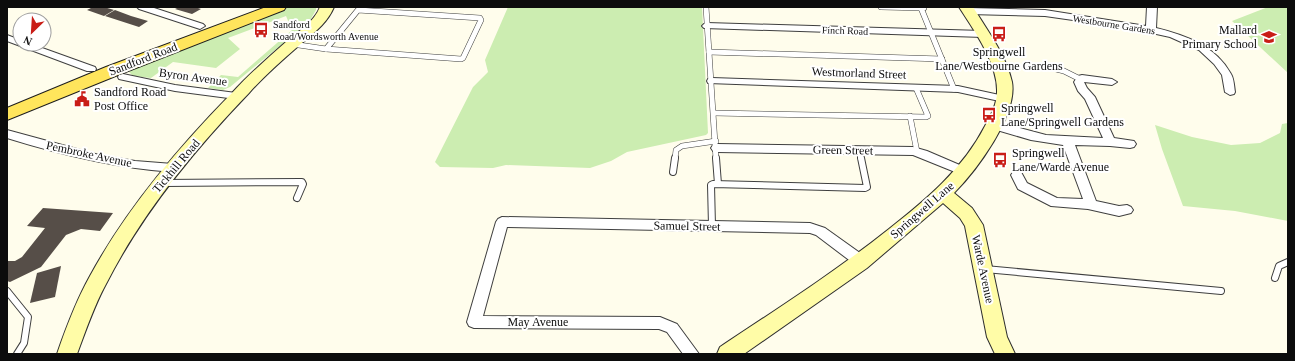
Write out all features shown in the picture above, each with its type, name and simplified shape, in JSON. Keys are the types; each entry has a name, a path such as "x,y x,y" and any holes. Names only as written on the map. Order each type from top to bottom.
{"main road":[{"name":"Sandford Road","path":"7,114 200,26 255,7"},
{"name":"Sandford Road","path":"7,104 95,73 135,62 279,7"}],"street":[{"path":"143,7 200,26"},
{"name":"Tickhill Road","path":"67,354 86,303 105,264 140,210 173,168 236,96 322,16 327,7"},
{"path":"1151,29 1152,7"},
{"name":"Westbourne Gardens","path":"967,9 1045,13 1151,29 1173,35 1202,48 1211,54 1227,75 1230,92"},
{"name":"Springwell Lane","path":"728,354 862,262 944,194 965,172 983,146 1002,109 1005,84 983,34 967,9"},
{"name":"Finch Road","path":"707,26 983,34"},
{"name":"Byron Avenue","path":"41,52 95,73 175,88 236,96"},
{"path":"123,78 125,71 135,62"},
{"path":"1110,141 1090,97 1080,85 1080,79 1088,78 1112,82"},
{"name":"Westmorland Street","path":"712,81 954,89 1004,99"},
{"path":"994,125 1037,137 1068,142 1110,141 1130,144"},
{"name":"Pembroke Avenue","path":"7,134 38,143 129,164 173,168"},
{"path":"1068,142 1091,205"},
{"name":"Green Street","path":"717,145 917,152 965,172"},
{"path":"1017,175 1022,186 1055,203 1091,205 1119,211 1127,210"},
{"name":"Warde Avenue","path":"944,194 966,213 974,225 997,337 1005,354"},
{"name":"Samuel Street","path":"502,222 810,228 820,231 862,262"},
{"name":"May Avenue","path":"502,222 474,322 660,323 672,328 692,354"}],"lane":[{"path":"706,7 717,145 718,184"},
{"path":"881,7 922,8 954,89"},
{"path":"292,44 326,50 461,59 463,58 480,18 358,10 326,50"},
{"path":"709,52 942,59"},
{"path":"1052,68 1064,71 1080,79"},
{"path":"714,113 928,116 916,88"},
{"path":"910,116 917,152"},
{"path":"673,172 676,150 678,147 717,145"},
{"path":"712,226 711,185 865,188 859,150"},
{"path":"161,183 302,182 303,184 297,198"},
{"path":"1275,278 1279,266 1288,262"},
{"path":"983,269 1221,291"},
{"path":"7,291 28,317 24,343 17,354"}],"green space":[{"path":"289,7 316,7 316,10 309,22 230,87 223,90 208,88 221,75 238,77 292,30 286,16 228,38 240,49 216,68 173,62 151,78 133,76 129,72 136,65"},
{"path":"508,7 702,7 708,133 706,135 627,152 611,161 590,168 506,165 493,168 440,167 435,162 473,87 488,72 485,60"},
{"name":"Mallard Primary School","path":"1268,7 1288,7 1288,73 1232,21"},
{"path":"1288,123 1288,221 1235,211 1183,206 1162,149 1155,125 1192,137 1231,145 1260,143 1280,133 1282,124"}],"building":[{"path":"93,7 104,7 114,10 104,16 87,10"},
{"path":"179,7 195,7 201,9 192,14 175,9"},
{"path":"115,10 148,21 139,27 105,16"},
{"path":"43,208 113,213 100,231 81,229 66,235 41,267 10,282 7,281 7,261 15,261 22,257 45,228 27,226"},
{"path":"61,266 55,297 30,303 37,273"}],"place":[{"name":"Sandford Road/Wordsworth Avenue","path":"261,30"},
{"name":"Springwell Lane/Westbourne Gardens","path":"999,34"},
{"name":"Mallard Primary School","path":"1269,37"},
{"name":"Sandford Road Post Office","path":"82,99"},
{"name":"Springwell Lane/Springwell Gardens","path":"989,115"},
{"name":"Springwell Lane/Warde Avenue","path":"1000,160"}]}
